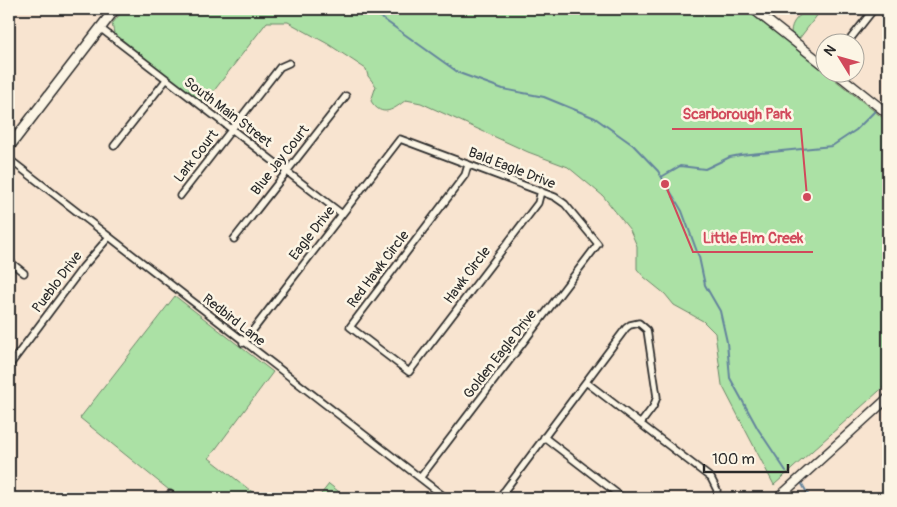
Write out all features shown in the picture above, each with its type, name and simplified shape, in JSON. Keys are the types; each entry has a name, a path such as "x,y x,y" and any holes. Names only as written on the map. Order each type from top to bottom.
{"main road":[{"path":"9,147 115,9"}],"street":[{"path":"753,9 814,57"},
{"path":"856,32 874,9"},
{"name":"South Main Street","path":"100,28 342,214"},
{"name":"Lark Court","path":"180,196 280,67 289,62"},
{"path":"114,146 166,80"},
{"path":"848,82 888,114"},
{"name":"Blue Jay Court","path":"234,239 346,96"},
{"name":"Bald Eagle Drive","path":"400,139 541,192 565,204 598,244"},
{"name":"Eagle Drive","path":"243,343 400,139"},
{"name":"Redbird Lane","path":"9,159 243,343 446,498"},
{"name":"Red Hawk Circle","path":"409,372 350,327 465,175 468,165"},
{"name":"Hawk Circle","path":"409,372 538,203 541,192"},
{"name":"Pueblo Drive","path":"9,366 109,237"},
{"name":"Golden Eagle Drive","path":"420,478 598,244"},
{"path":"9,261 24,272"},
{"path":"498,498 630,325 639,323 647,330 657,397 653,407 641,423"},
{"path":"586,382 710,478 717,490 716,498"},
{"path":"778,498 888,398"},
{"path":"544,437 623,498"},
{"path":"503,492 511,498"}],"green space":[{"path":"124,9 746,9 814,63 814,82 838,82 888,122 888,383 774,485 722,385 715,333 703,321 674,305 665,294 644,277 637,269 637,246 630,230 603,196 568,167 528,152 421,103 406,100 388,111 379,110 371,101 376,86 368,76 366,69 328,44 288,22 267,22 213,92 200,102 114,33 112,24"},
{"path":"808,9 822,9 799,39 791,33 792,25"},
{"path":"175,296 273,372 209,458 260,498 172,498 174,494 80,418"},
{"path":"329,484 347,498 318,498"}],"waterway":[{"path":"369,9 459,73 503,89 544,97 595,118 633,145 658,171 682,211 699,257 705,285 720,311 727,342 730,378 758,429 786,471"},
{"path":"663,176 680,166 705,169 730,157 740,155 832,146 856,130 877,109"},
{"path":"802,484 810,498"}],"place":[{"name":"Little Elm Creek","path":"665,184"},
{"name":"Scarborough Park","path":"807,197"}]}
